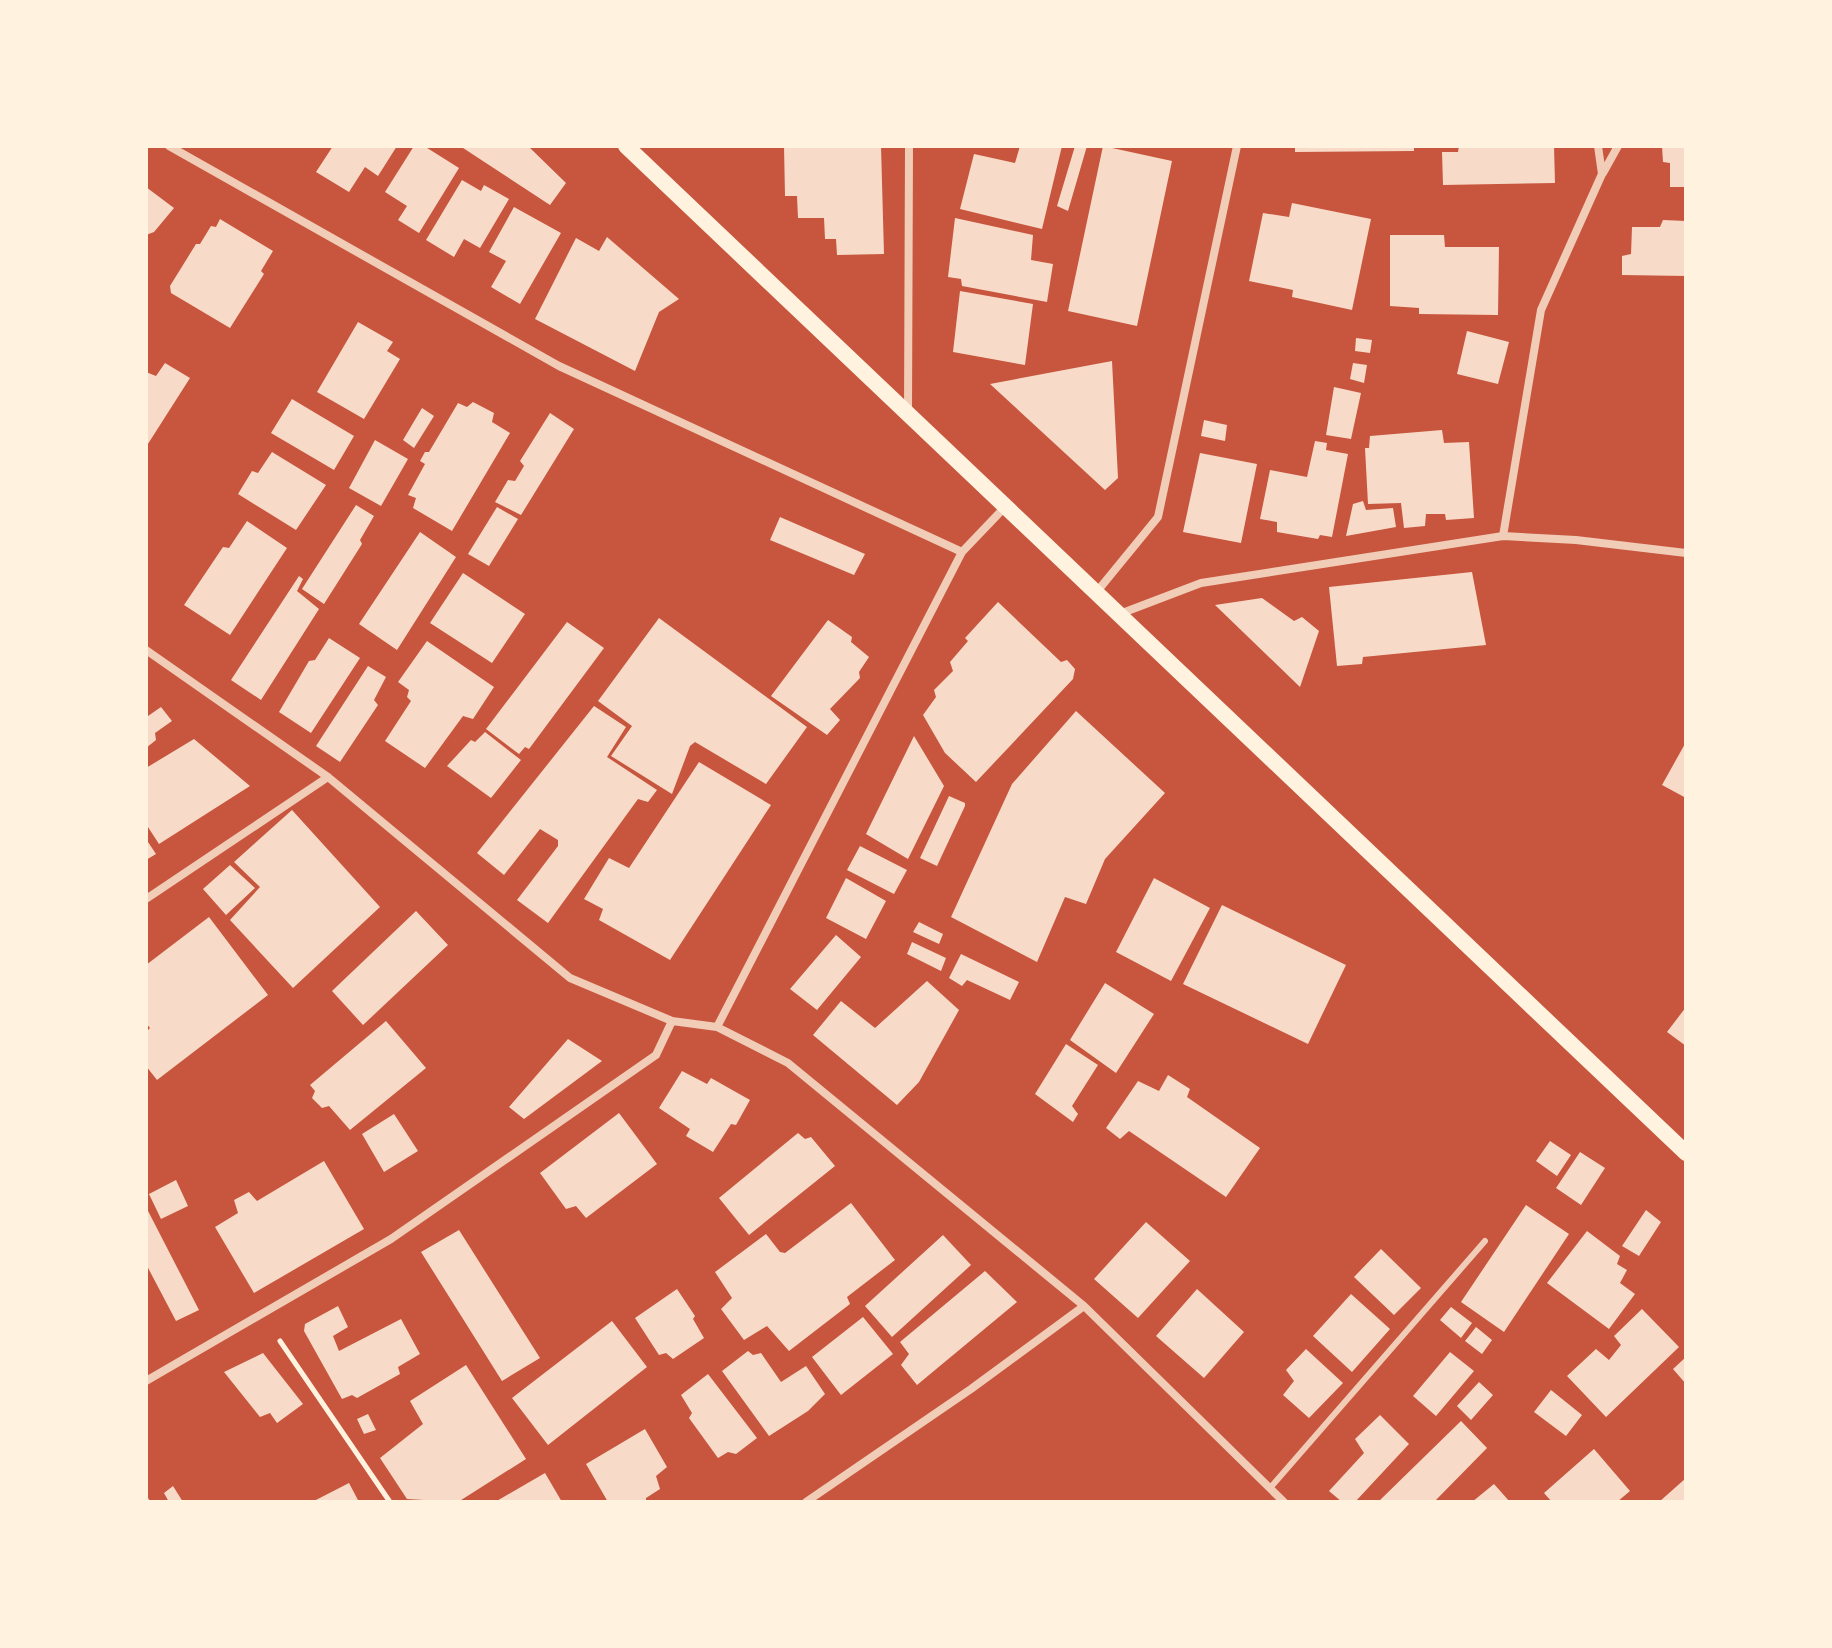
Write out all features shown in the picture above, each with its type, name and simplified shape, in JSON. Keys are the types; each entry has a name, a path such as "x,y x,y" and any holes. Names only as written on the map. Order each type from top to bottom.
{"main road":[{"path":"626,146 1686,1153"}],"street":[{"path":"169,146 559,366 962,552"},
{"path":"908,415 909,146"},
{"path":"1095,594 1158,517 1237,146"},
{"path":"1598,146 1602,174"},
{"path":"1503,536 1541,310 1602,174 1618,146"},
{"path":"717,1027 962,552 1005,507"},
{"path":"1117,615 1201,583 1503,536 1576,540 1686,553"},
{"path":"146,650 328,777 570,978 672,1021 717,1027 788,1063 1084,1306 1284,1502"},
{"path":"146,899 328,777"},
{"path":"146,1381 391,1239 656,1055 672,1021"},
{"path":"806,1502 971,1389 1084,1306"}],"lane":[{"path":"1270,1488 1485,1241"}],"path":[{"path":"261,1314 390,1502"}],"building":[{"path":"333,146 397,146 378,176 365,167 349,192 316,172"},
{"path":"414,146 424,146 459,168 419,233 398,220 407,206 385,192"},
{"path":"460,146 528,146 566,183 550,205"},
{"path":"784,146 881,146 884,254 837,255 836,239 825,239 824,218 798,218 797,196 785,196"},
{"path":"1020,146 1062,146 1042,229 960,209 974,154 1015,163"},
{"path":"1075,146 1087,146 1068,211 1057,206"},
{"path":"1103,146 1172,161 1137,326 1068,311"},
{"path":"1295,146 1414,146 1414,151 1295,152"},
{"path":"1459,146 1554,146 1555,183 1443,185 1442,152 1458,152"},
{"path":"1662,146 1686,146 1686,187 1670,187 1670,163 1663,162"},
{"path":"462,180 481,191 484,185 509,199 480,248 464,239 454,257 426,240"},
{"path":"146,187 174,208 154,232 146,235"},
{"path":"1292,203 1371,219 1352,310 1292,297 1293,290 1249,281 1263,213 1289,217"},
{"path":"514,207 561,233 520,304 491,287 506,261 489,252"},
{"path":"955,218 1033,235 1031,260 1053,264 1047,302 962,286 961,279 948,277"},
{"path":"220,219 273,251 261,271 264,274 230,328 171,293 170,286 196,244 200,244 211,226 216,227"},
{"path":"1663,220 1686,221 1686,276 1622,275 1622,256 1631,254 1632,227 1660,227"},
{"path":"1390,235 1444,235 1445,247 1499,247 1498,315 1419,314 1419,308 1390,306"},
{"path":"607,237 679,299 659,312 635,371 535,319 576,238 599,251"},
{"path":"960,291 1033,304 1025,365 953,352"},
{"path":"358,322 393,342 387,351 400,359 364,419 317,392"},
{"path":"1467,331 1509,342 1498,384 1457,374"},
{"path":"1356,338 1372,340 1370,353 1355,351"},
{"path":"1112,361 1118,478 1105,490 990,384"},
{"path":"165,363 190,378 146,447 146,372 156,376"},
{"path":"1353,363 1367,365 1364,383 1350,379"},
{"path":"1334,387 1361,393 1351,439 1326,435"},
{"path":"292,399 354,436 334,470 271,433"},
{"path":"473,402 494,413 492,422 510,433 452,531 413,508 416,498 408,495 425,464 420,461 425,452 429,452 458,403 467,407"},
{"path":"422,408 434,416 414,448 403,440"},
{"path":"550,413 574,429 521,515 495,502 508,480 515,481 524,466 520,461"},
{"path":"1204,420 1227,425 1225,441 1201,436"},
{"path":"1442,430 1444,443 1469,442 1474,518 1446,520 1445,514 1426,514 1425,526 1404,528 1401,503 1368,504 1365,448 1369,448 1370,436"},
{"path":"375,440 408,459 381,506 349,488"},
{"path":"1315,441 1327,443 1326,450 1348,454 1332,537 1320,535 1318,539 1277,532 1277,522 1260,519 1270,470 1307,477"},
{"path":"272,452 326,485 296,530 238,494 252,471 258,473"},
{"path":"1200,453 1257,464 1241,543 1183,532"},
{"path":"1363,501 1366,510 1393,508 1396,527 1346,536 1353,504"},
{"path":"356,505 374,516 360,540 362,544 324,604 302,589"},
{"path":"497,507 518,519 489,566 468,554"},
{"path":"780,517 865,554 854,575 770,540"},
{"path":"247,521 287,548 230,635 184,605 223,547 229,548"},
{"path":"420,532 456,557 397,650 359,624"},
{"path":"1472,572 1486,645 1363,657 1362,664 1337,666 1329,587"},
{"path":"463,573 525,614 492,663 430,623"},
{"path":"299,576 303,579 297,591 319,609 261,700 231,680"},
{"path":"1262,598 1294,621 1302,617 1319,631 1300,687 1215,605"},
{"path":"998,602 1061,662 1067,660 1075,669 1073,679 976,782 945,753 923,715 936,697 934,690 953,671 950,662 968,641 965,638"},
{"path":"659,618 807,727 766,784 695,742 690,746 672,794 611,756 632,726 598,701"},
{"path":"828,620 852,637 851,642 869,657 859,672 860,678 830,709 840,720 827,735 771,696"},
{"path":"567,622 604,648 529,749 525,747 519,754 486,729"},
{"path":"329,638 360,658 311,733 279,712 309,661 315,660"},
{"path":"427,641 494,687 473,719 463,716 425,768 385,741 411,701 407,697 409,690 398,682"},
{"path":"368,666 386,677 374,700 378,705 340,762 316,746"},
{"path":"594,706 626,727 607,757 657,790 648,802 638,799 548,923 517,900 558,846 558,840 540,829 504,875 477,853"},
{"path":"161,707 172,721 155,733 156,740 146,748 148,716"},
{"path":"1076,711 1165,793 1105,859 1086,904 1065,897 1037,962 951,917 1012,784"},
{"path":"485,732 521,760 491,798 447,766 471,740 475,742"},
{"path":"914,736 944,786 908,859 866,834"},
{"path":"194,739 250,786 159,844 146,824 146,768"},
{"path":"1686,742 1686,798 1662,785"},
{"path":"699,762 771,805 670,960 599,920 603,909 584,899 609,858 629,868"},
{"path":"949,796 965,803 965,806 937,866 920,858"},
{"path":"292,810 380,907 293,988 230,920 260,887 234,862"},
{"path":"146,839 156,854 146,860"},
{"path":"860,846 907,870 894,894 847,870"},
{"path":"230,865 255,888 226,915 203,889"},
{"path":"846,878 886,901 866,939 826,918"},
{"path":"1154,878 1210,908 1171,981 1116,952"},
{"path":"1222,905 1346,965 1308,1044 1183,984"},
{"path":"416,911 448,945 363,1025 332,991"},
{"path":"209,917 268,995 157,1080 146,1066 146,1032 150,1028 146,1023 146,965"},
{"path":"919,922 943,934 939,944 913,932"},
{"path":"836,935 861,957 817,1010 790,989"},
{"path":"912,942 946,958 941,971 907,954"},
{"path":"961,954 1019,982 1010,1000 967,980 962,986 949,978"},
{"path":"927,981 959,1010 919,1082 897,1105 813,1035 841,1001 875,1028"},
{"path":"1105,983 1154,1014 1116,1073 1070,1040"},
{"path":"1686,1007 1686,1046 1667,1032"},
{"path":"386,1021 426,1068 350,1130 329,1106 322,1108 312,1098 315,1091 310,1085"},
{"path":"568,1039 602,1061 524,1119 509,1107"},
{"path":"1066,1044 1098,1065 1072,1106 1078,1114 1073,1122 1035,1094"},
{"path":"682,1071 707,1084 711,1078 750,1100 736,1125 731,1124 713,1152 686,1136 690,1129 659,1108"},
{"path":"1168,1075 1190,1089 1187,1097 1260,1148 1226,1197 1129,1131 1120,1139 1106,1128 1138,1081 1159,1091"},
{"path":"619,1113 657,1164 586,1218 576,1206 566,1209 540,1173"},
{"path":"394,1114 418,1151 384,1172 362,1134"},
{"path":"798,1133 805,1139 811,1137 835,1166 749,1235 719,1198"},
{"path":"1550,1141 1571,1155 1557,1176 1536,1161"},
{"path":"1580,1152 1605,1168 1581,1205 1556,1188"},
{"path":"324,1161 364,1229 254,1293 215,1227 238,1213 234,1200 249,1192 257,1201"},
{"path":"176,1180 188,1206 161,1219 149,1194"},
{"path":"851,1203 895,1260 847,1297 850,1304 789,1351 767,1326 744,1340 721,1309 732,1298 715,1272 766,1234 780,1252 785,1253"},
{"path":"1526,1205 1569,1234 1504,1332 1461,1302"},
{"path":"146,1207 199,1310 176,1321 146,1264"},
{"path":"1646,1210 1661,1222 1639,1256 1622,1246"},
{"path":"1146,1222 1190,1261 1138,1318 1094,1279"},
{"path":"459,1230 540,1358 502,1381 421,1252"},
{"path":"1587,1231 1620,1256 1617,1264 1627,1270 1620,1283 1635,1294 1609,1329 1547,1283"},
{"path":"943,1235 971,1265 892,1337 865,1306"},
{"path":"1381,1249 1421,1288 1394,1315 1354,1277"},
{"path":"985,1271 1017,1302 917,1385 901,1365 909,1354 900,1342"},
{"path":"677,1289 695,1316 693,1319 704,1338 673,1359 666,1353 659,1355 635,1318"},
{"path":"1197,1289 1244,1332 1204,1378 1156,1336"},
{"path":"1351,1294 1390,1329 1352,1372 1313,1336"},
{"path":"338,1306 348,1327 333,1336 339,1351 401,1319 420,1354 398,1367 400,1374 357,1398 352,1395 342,1399 304,1331 305,1324"},
{"path":"1451,1307 1472,1323 1461,1338 1440,1320"},
{"path":"1642,1309 1679,1347 1606,1417 1567,1376 1596,1349 1609,1360 1621,1345 1614,1336"},
{"path":"863,1317 893,1354 841,1395 812,1357"},
{"path":"612,1321 647,1367 548,1445 512,1398"},
{"path":"1476,1327 1492,1340 1482,1354 1465,1341"},
{"path":"1306,1349 1343,1383 1309,1418 1283,1395 1294,1381 1286,1370"},
{"path":"748,1351 753,1355 761,1353 781,1382 806,1366 825,1394 808,1411 769,1436 722,1371"},
{"path":"1450,1352 1474,1371 1436,1416 1413,1396"},
{"path":"263,1353 303,1404 277,1423 270,1413 260,1417 224,1372"},
{"path":"1686,1357 1686,1384 1673,1369"},
{"path":"466,1365 526,1459 458,1502 407,1499 380,1458 423,1424 410,1401"},
{"path":"708,1374 757,1438 736,1454 728,1452 718,1458 689,1418 692,1413 681,1395"},
{"path":"1479,1382 1493,1395 1471,1420 1457,1406"},
{"path":"1551,1390 1582,1415 1566,1436 1534,1412"},
{"path":"368,1414 376,1430 364,1434 357,1419"},
{"path":"1380,1415 1409,1444 1355,1502 1342,1502 1329,1491 1364,1453 1355,1439"},
{"path":"1461,1421 1487,1448 1434,1502 1378,1502"},
{"path":"645,1429 667,1467 656,1476 660,1489 646,1498 646,1502 608,1502 586,1464"},
{"path":"1594,1449 1630,1491 1617,1502 1552,1502 1544,1493"},
{"path":"545,1473 562,1502 495,1502"},
{"path":"1686,1478 1686,1502 1659,1502"},
{"path":"349,1483 359,1502 312,1502"},
{"path":"1494,1484 1510,1502 1472,1502"},
{"path":"173,1486 183,1502 169,1502 164,1493"}]}
